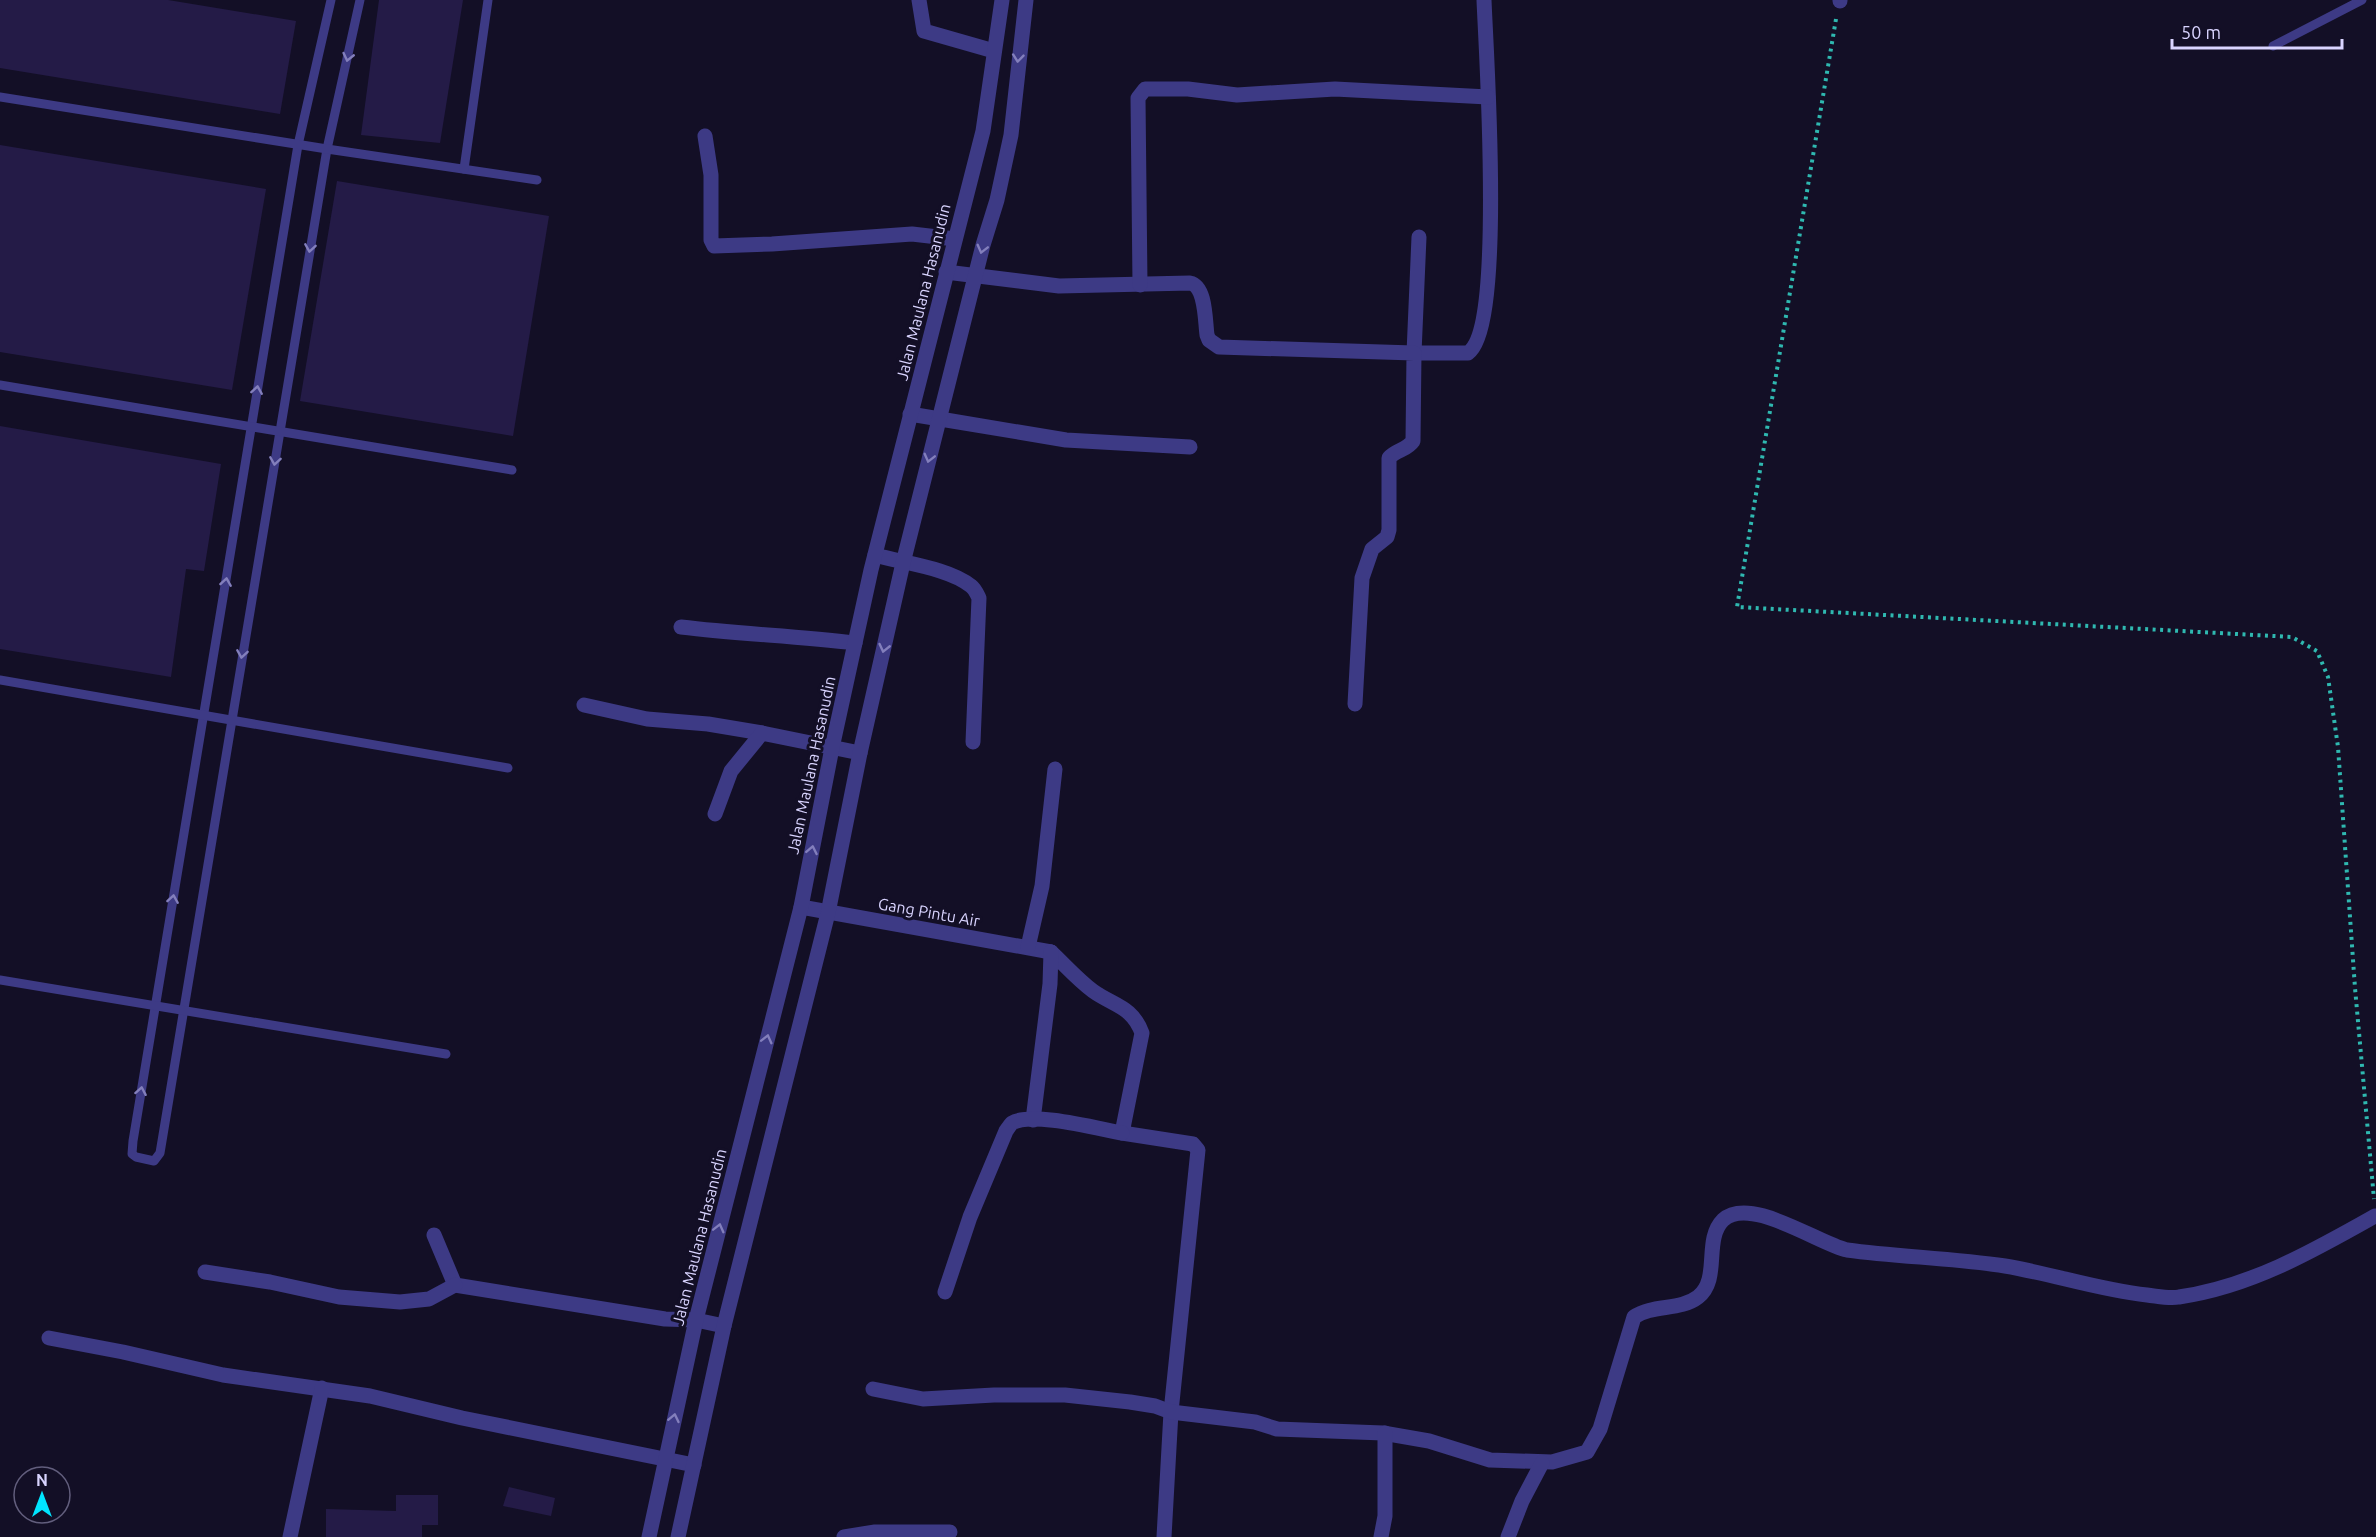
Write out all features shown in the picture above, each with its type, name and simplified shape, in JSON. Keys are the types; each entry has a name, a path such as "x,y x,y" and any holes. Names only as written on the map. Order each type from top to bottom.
{"street":[{"path":"919,0 924,31 994,51"},
{"name":"Jalan Maulana Hasanudin","path":"649,1537 661,1458 801,907 826,746 848,642 875,555 983,131 1002,0"},
{"path":"678,1537 724,1326 828,913 860,753 903,563 983,245 997,200 1011,135 1021,28 1026,0"},
{"path":"946,272 1059,286 1196,284 1201,290 1209,340 1219,347 1464,355 1471,352 1477,344 1486,308 1490,257 1484,0"},
{"path":"998,20 1021,28"},
{"path":"1140,285 1138,98 1145,89 1188,89 1237,95 1335,89 1488,97"},
{"path":"983,131 1011,135"},
{"path":"705,136 711,175 711,240 714,246 912,234 955,239"},
{"path":"1355,704 1362,578 1372,549 1387,537 1389,530 1389,458 1398,450 1410,446 1413,441 1419,237"},
{"path":"910,414 1066,440 1190,447"},
{"path":"875,555 957,578 973,588 979,598 973,742"},
{"path":"681,627 740,634 813,637 848,642"},
{"path":"584,705 647,718 708,724 780,736 860,753"},
{"path":"715,814 731,771 762,733"},
{"path":"1028,947 1042,886 1055,769"},
{"name":"Gang Pintu Air","path":"801,907 1051,951"},
{"path":"1033,1120 1050,984 1051,951"},
{"path":"1051,951 1092,990 1137,1019 1142,1033 1122,1133"},
{"path":"945,1292 970,1217 1006,1131 1012,1123 1047,1119 1193,1144 1198,1150 1171,1412 1164,1537"},
{"path":"873,1389 924,1399 994,1395 1065,1395 1155,1406 1171,1412 1255,1422 1277,1429 1384,1434 1430,1441 1490,1460 1552,1462 1587,1452 1600,1429 1634,1317 1643,1311 1686,1304 1704,1292 1709,1280 1714,1238 1724,1218 1738,1214 1758,1215 1783,1221 1836,1247 1847,1250 2003,1266 2067,1278 2115,1292 2176,1298 2227,1286 2266,1272 2314,1250 2375,1216"},
{"path":"434,1235 455,1285"},
{"path":"205,1272 270,1282 339,1297 400,1302 429,1299 455,1285 665,1319 696,1320 724,1326"},
{"path":"49,1338 223,1375 370,1396 462,1418 694,1465"},
{"path":"290,1537 322,1388"},
{"path":"1382,1537 1386,1477 1384,1434"},
{"path":"1508,1537 1522,1500 1542,1463"},
{"path":"844,1537 875,1532 950,1532"}],"lane":[{"path":"331,0 298,145 132,1149 136,1158 154,1161 160,1153 327,149 360,0"},
{"path":"464,169 488,0"},
{"path":"2273,46 2362,0"},
{"path":"0,97 298,145 537,180"},
{"path":"0,385 512,470"},
{"path":"0,680 508,768"},
{"path":"0,980 446,1054"}],"path":[{"path":"1840,0 1737,607 2292,637 2317,651 2328,677 2338,747 2355,988 2375,1216"}],"building":[{"path":"0,0 168,0 296,21 280,114 0,68"},
{"path":"379,0 463,0 440,143 361,135"},
{"path":"0,145 266,189 232,390 0,352"},
{"path":"337,181 549,216 513,436 300,401"},
{"path":"0,426 221,464 204,571 186,569 171,677 0,649"},
{"path":"509,1487 555,1498 551,1516 503,1506"},
{"path":"396,1495 438,1495 438,1525 422,1525 422,1537 326,1537 326,1509 396,1511"}]}
